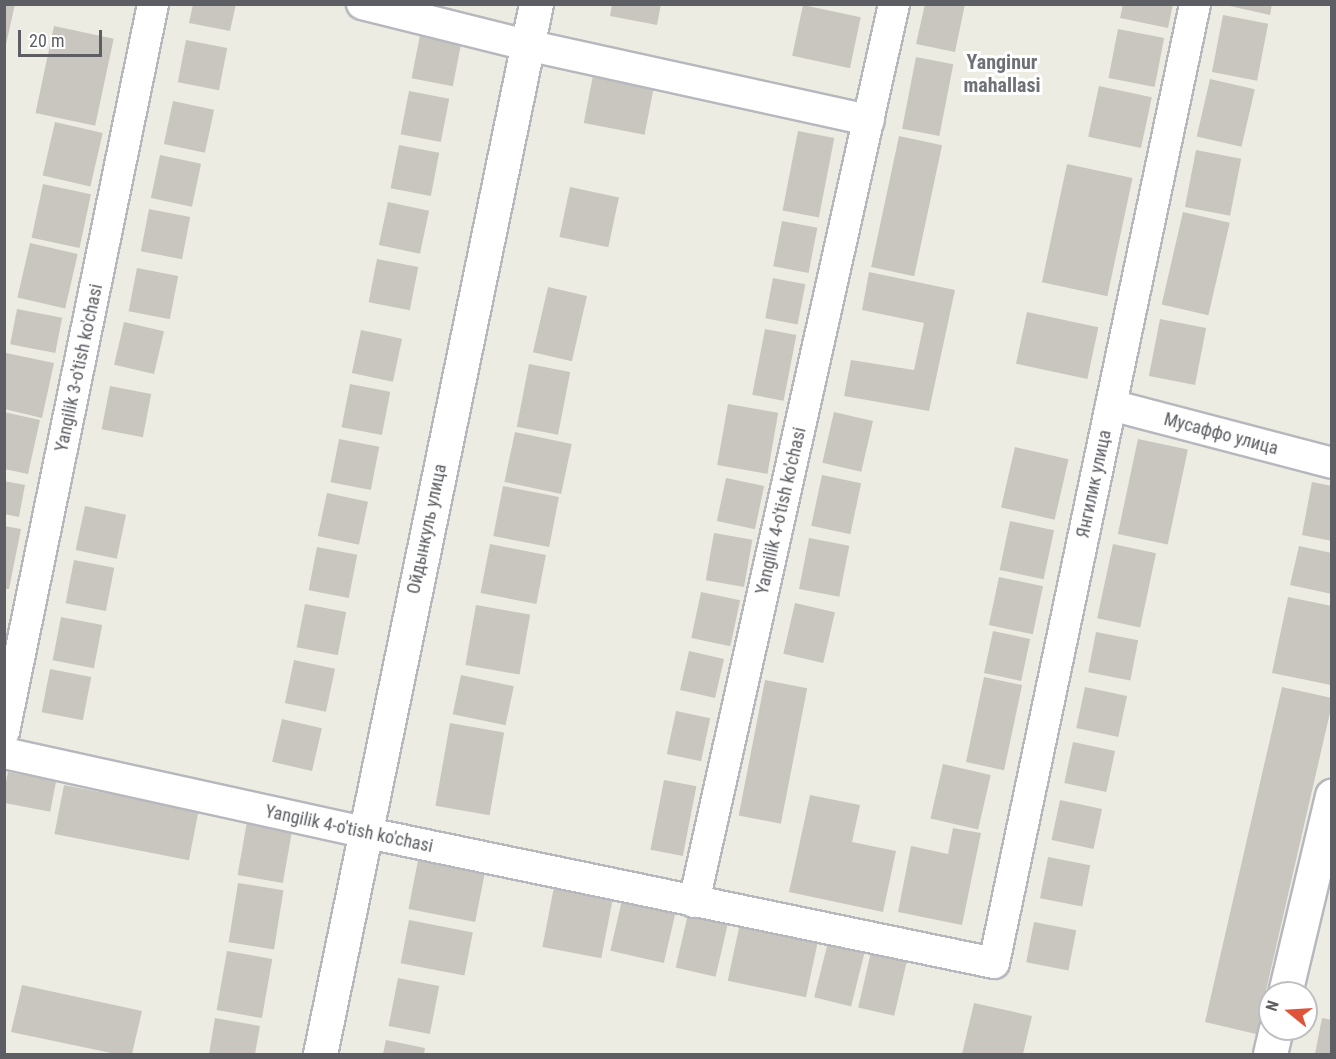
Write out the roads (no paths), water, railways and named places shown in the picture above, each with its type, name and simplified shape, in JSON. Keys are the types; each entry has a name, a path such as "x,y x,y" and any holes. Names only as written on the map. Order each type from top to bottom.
{"street":[{"name":"Yangilik 3-o'tish ko'chasi","path":"4,732 153,4"},
{"path":"362,4 527,45 868,120"},
{"name":"Ойдынкуль улица","path":"320,1054 363,832 536,4"},
{"name":"Yangilik 4-o'tish ko'chasi","path":"693,902 894,4"},
{"name":"Янгилик улица","path":"994,963 1195,4"},
{"name":"Мусаффо улица","path":"1111,405 1332,462"},
{"name":"Yangilik 4-o'tish ko'chasi","path":"4,753 363,832 994,963"},
{"path":"1288,981 1332,796"}],"district":[{"name":"Yanginur mahallasi","path":"1002,74"}]}
